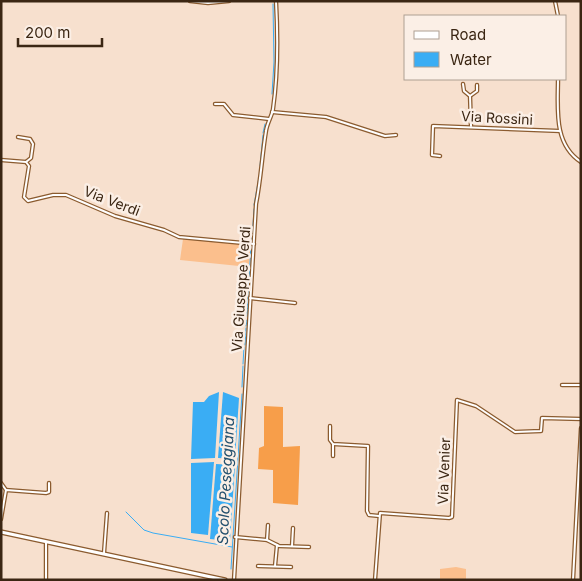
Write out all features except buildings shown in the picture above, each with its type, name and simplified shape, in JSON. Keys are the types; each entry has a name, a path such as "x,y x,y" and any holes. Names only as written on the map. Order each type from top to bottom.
{"main road":[{"path":"1,532 225,580"}],"street":[{"path":"190,1 208,3 229,1"},
{"name":"Via Giuseppe Verdi","path":"234,580 235,537 256,204 269,118 272,112 277,42 276,1"},
{"path":"555,1 558,15"},
{"path":"558,80 560,131 565,148 581,162"},
{"path":"463,84 464,91 470,96 471,126"},
{"path":"558,84 563,84"},
{"path":"470,96 477,91 477,85"},
{"path":"215,104 224,104 233,115 269,118"},
{"path":"272,112 326,117 385,136 396,135"},
{"name":"Via Rossini","path":"440,156 432,156 434,126 560,131"},
{"path":"1,160 26,162 31,158 33,144 30,139 18,137"},
{"name":"Via Verdi","path":"26,162 29,166 24,197 28,201 53,195 66,195 116,216 164,230 179,237 254,244"},
{"path":"250,298 295,303"},
{"path":"562,385 581,385"},
{"name":"Via Venier","path":"379,516 383,513 451,518 456,405 460,400 476,406 515,432 541,431 542,418 581,419"},
{"path":"330,426 333,456"},
{"path":"573,580 581,428"},
{"path":"333,444 368,446 367,511 369,515 379,516 375,580"},
{"path":"1,483 6,490 1,519"},
{"path":"6,490 46,493 49,492 49,483"},
{"path":"104,553 107,513"},
{"path":"267,540 268,525"},
{"path":"292,546 293,528"},
{"path":"235,537 267,540 277,545 309,547"},
{"path":"46,541 46,580"},
{"path":"275,566 277,545"},
{"path":"258,566 291,567"}],"shaded area":[{"path":"183,239 251,245 249,267 180,260"},
{"path":"264,406 283,407 283,447 300,446 298,505 273,503 273,470 258,469 259,448 264,446"},
{"path":"456,567 466,569 466,580 440,580 440,569"}],"water":[{"path":"219,392 215,458 191,459 193,402 204,402 209,396"},
{"path":"223,392 239,398 235,459 218,458"},
{"path":"214,462 208,535 191,533 191,463"},
{"path":"216,464 235,465 230,541 210,539"}],"waterway":[{"name":"Scolo Peseggiana","path":"272,94 274,62 273,4"},
{"name":"Scolo Peseggiana","path":"263,133 265,124"},
{"name":"Scolo Peseggiana","path":"260,166 263,135"},
{"name":"Scolo Peseggiana","path":"254,205 259,177"},
{"name":"Scolo Peseggiana","path":"252,242 254,209"},
{"name":"Scolo Peseggiana","path":"247,316 251,245"},
{"name":"Scolo Peseggiana","path":"246,326 247,320"},
{"name":"Scolo Peseggiana","path":"245,345 246,328"},
{"name":"Scolo Peseggiana","path":"243,364 244,347"},
{"name":"Scolo Peseggiana","path":"242,387 243,366"},
{"name":"Scolo Peseggiana","path":"231,569 242,394"},
{"path":"126,512 144,530 153,533 232,547"}]}
